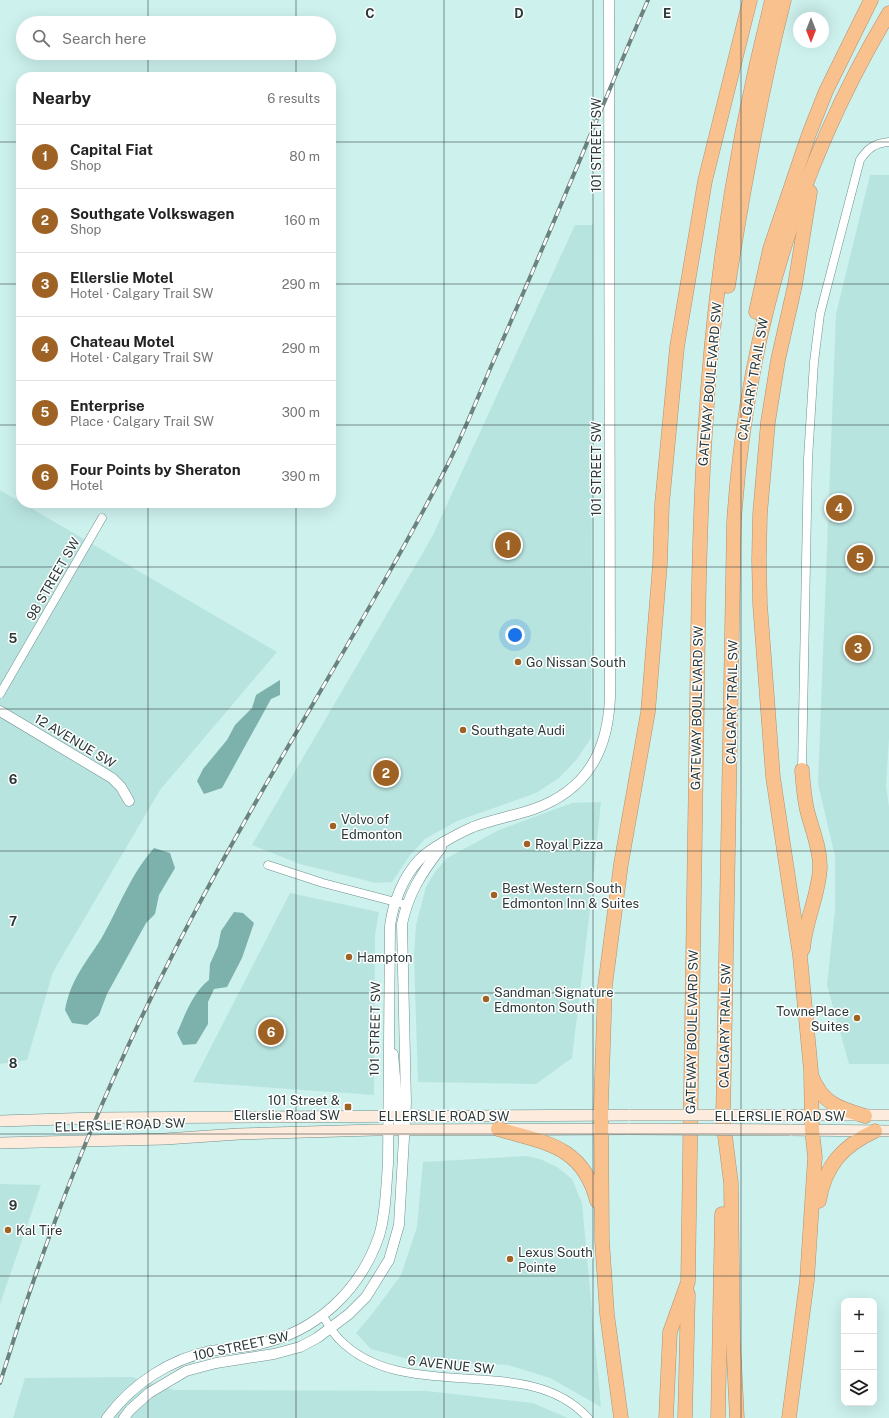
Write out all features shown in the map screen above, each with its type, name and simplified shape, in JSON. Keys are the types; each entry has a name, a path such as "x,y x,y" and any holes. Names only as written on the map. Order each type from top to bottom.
{"highway":[{"path":"621,1418 607,1314 602,1240 601,1122 602,1038 605,986 621,864 648,712 654,653 666,449 677,348 705,181 750,0"},
{"name":"GATEWAY BOULEVARD SW","path":"666,1418 670,1332 688,1282 701,522 709,374 721,263 734,175 760,46 772,0"},
{"path":"709,374 719,344 744,183 770,58 784,0"},
{"path":"738,473 740,407 752,332 770,249 809,134 832,77 871,0"},
{"name":"CALGARY TRAIL SW","path":"737,1418 732,1340 731,1183 723,1120 734,522 738,473 745,409 768,304 792,222 815,162 852,79 889,13"},
{"path":"809,1257 814,1157 811,1116 811,1071 801,969 773,777 760,604 759,560 760,514 768,422 778,360 795,285 815,162"},
{"path":"801,969 806,928 817,887 820,868 817,842 807,810 802,770"},
{"path":"811,1071 820,1092 827,1100 842,1109 865,1116"},
{"path":"718,1418 723,1120"},
{"path":"498,1129 548,1144 570,1155 579,1163 587,1172 593,1184 602,1240"},
{"path":"789,1418 809,1257 822,1185 828,1171 840,1154 858,1138 875,1131"},
{"path":"685,1418 688,1282"}],"main road":[{"name":"ELLERSLIE ROAD SW","path":"0,1143 165,1139 239,1134 498,1129 601,1122 630,1115 889,1115"},
{"name":"ELLERSLIE ROAD SW","path":"0,1121 95,1118 396,1117 601,1122 629,1129 889,1131"}],"street":[{"name":"101 STREET SW","path":"396,1117 395,1068 389,1027 390,926 395,903 407,877 419,859 473,827 535,809 566,793 592,767 607,732 610,697 609,0"},
{"path":"802,770 808,459 814,362 820,314 860,160 866,151 874,145 889,142"},
{"name":"98 STREET SW","path":"0,694 102,518"},
{"name":"12 AVENUE SW","path":"0,711 112,778 121,787 129,801"},
{"name":"101 STREET SW","path":"396,1117 406,1047 402,932 407,905 419,878 446,842"},
{"path":"268,865 323,883 407,905"},
{"path":"396,1117 403,1130"},
{"name":"100 STREET SW","path":"107,1418 121,1401 136,1387 162,1369 186,1357 211,1351 257,1345 277,1340 307,1327 323,1316 352,1288 362,1272 379,1235 385,1202 388,1130 396,1117"},
{"name":"100 STREET SW","path":"124,1418 130,1410 149,1393 186,1371 216,1363 261,1357 300,1347 331,1328 349,1314 366,1297 389,1260 399,1225 403,1130"},
{"name":"6 AVENUE SW","path":"323,1316 337,1338 348,1347 380,1365 413,1374 518,1384 553,1392 569,1401 588,1418"}],"shaded area":[{"path":"870,175 889,175 889,738 886,786 889,807 889,1064 849,1064 827,985 835,910 835,856 818,784 836,314"},
{"path":"575,225 593,225 591,738 577,759 559,778 536,793 457,821 425,839 410,855 392,882 376,883 300,864 252,845 432,537"},
{"path":"0,490 16,499 16,508 31,508 277,652 160,790 53,972 27,1060 0,1064"},
{"path":"280,680 280,695 271,699 222,788 204,794 197,781 203,769 227,740 235,725 252,708 256,695"},
{"path":"601,802 572,1058 536,1084 418,1082 414,955 416,925 426,887 435,872 447,858 499,830 572,803"},
{"path":"154,848 170,853 175,868 159,895 155,914 146,923 107,994 99,1015 87,1025 72,1023 65,1010 71,989 84,964 101,939 138,869"},
{"path":"290,893 379,912 375,935 374,1095 193,1082"},
{"path":"234,912 243,913 254,923 242,958 227,987 214,989 208,1002 208,1024 196,1044 183,1045 177,1033 186,1011 194,997 209,980 210,964 218,946 221,931"},
{"path":"527,1156 540,1159 557,1167 572,1179 582,1203 601,1407 550,1378 508,1365 419,1362 371,1349 356,1333 401,1275 417,1227 423,1162"},
{"path":"0,1184 41,1185 0,1304"},
{"path":"132,1377 174,1390 427,1391 533,1403 568,1418 13,1418 25,1378"}],"railway":[{"path":"0,1383 37,1271 78,1161 150,1000 208,887 381,587 454,452 648,0"}],"place":[{"name":"Chateau Motel","path":"839,508"},
{"name":"Capital Fiat","path":"508,545"},
{"name":"Enterprise","path":"860,558"},
{"name":"Ellerslie Motel","path":"858,648"},
{"name":"Go Nissan South","path":"518,662"},
{"name":"Southgate Audi","path":"463,730"},
{"name":"Southgate Volkswagen","path":"386,773"},
{"name":"Volvo of Edmonton","path":"333,826"},
{"name":"Royal Pizza","path":"527,844"},
{"name":"Best Western South Edmonton Inn & Suites","path":"494,895"},
{"name":"Hampton","path":"349,957"},
{"name":"Sandman Signature Edmonton South","path":"486,999"},
{"name":"TownePlace Suites","path":"857,1018"},
{"name":"Four Points by Sheraton","path":"271,1032"},
{"name":"101 Street & Ellerslie Road SW","path":"348,1107"},
{"name":"Kal Tire","path":"8,1230"},
{"name":"Lexus South Pointe","path":"510,1259"}]}
